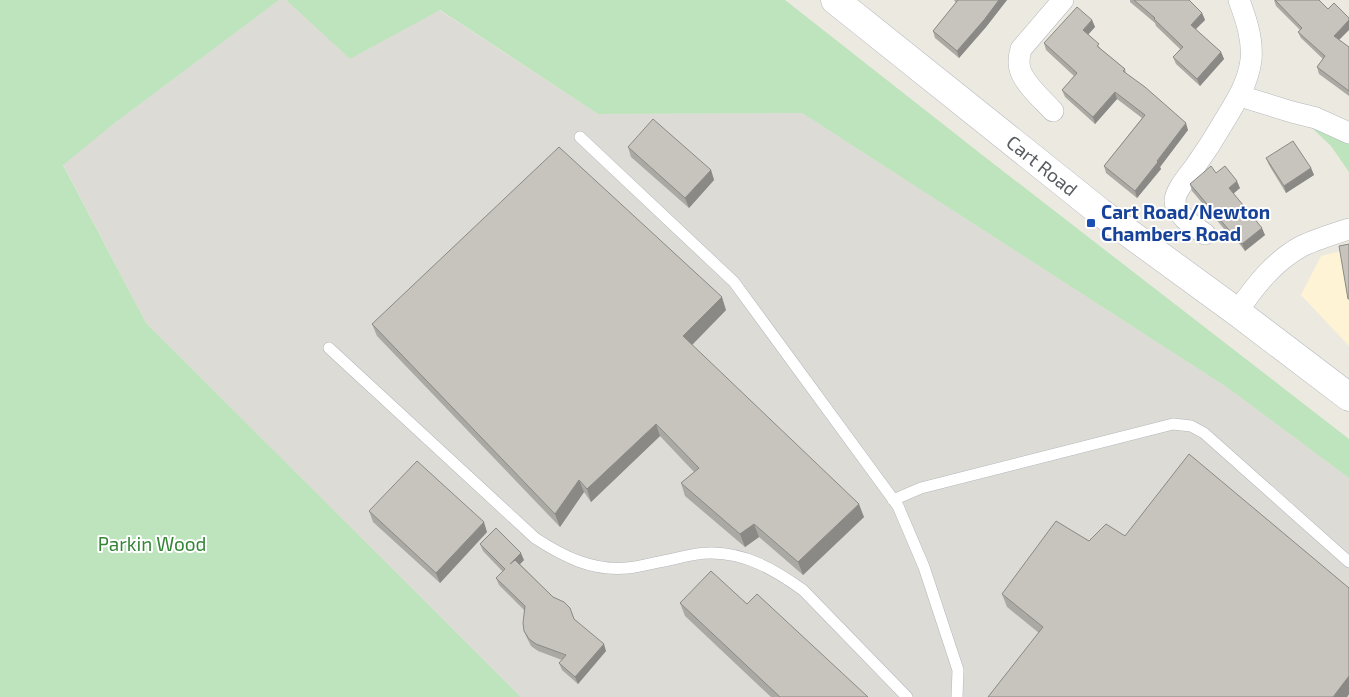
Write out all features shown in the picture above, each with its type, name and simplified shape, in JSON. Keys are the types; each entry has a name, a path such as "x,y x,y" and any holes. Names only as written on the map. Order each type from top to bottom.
{"street":[{"name":"Cart Road","path":"834,0 1100,212 1238,312 1349,397"},
{"path":"1053,111 1026,80 1020,70 1019,58 1021,49 1063,0"},
{"path":"1206,234 1190,224 1179,212 1175,202 1177,193 1207,150 1240,96 1247,78 1251,60 1251,40 1246,18 1239,0"},
{"path":"1240,96 1316,118 1349,133"},
{"path":"1238,312 1255,286 1285,257 1318,239 1349,230"}],"lane":[{"path":"580,137 734,282 898,506 924,567 958,670 957,697"},
{"path":"329,348 535,538 556,552 575,561 612,569 629,568 710,552 752,559 787,578 803,590 907,697"},
{"path":"893,500 921,488 1173,424 1191,426 1204,433 1349,562"}],"shaded area":[{"path":"279,0 286,0 350,59 439,10 598,114 802,113 1228,388 1349,478 1349,697 521,697 146,323 63,164"},
{"path":"1349,249 1349,346 1301,295 1321,256"}],"green space":[{"name":"Parkin Wood","path":"0,0 279,0 116,122 63,165 146,323 521,697 0,697"},
{"path":"286,0 785,0 1349,439 1349,478 1228,388 802,113 598,114 440,10 350,59"},
{"path":"1311,127 1349,142 1349,172 1331,146"}],"building":[{"path":"958,0 999,0 957,51 933,31"},
{"path":"1134,0 1189,0 1202,13 1191,25 1221,52 1197,79 1173,57 1183,47 1155,18"},
{"path":"1275,0 1319,0 1328,9 1334,3 1349,18 1334,36 1349,47 1349,91 1317,67 1325,56 1298,32 1302,28"},
{"path":"1077,7 1092,20 1083,30 1099,44 1097,46 1125,69 1123,71 1145,87 1186,123 1135,191 1104,166 1145,115 1115,92 1093,117 1062,90 1077,73 1044,43"},
{"path":"653,119 711,170 685,198 628,147"},
{"path":"1293,141 1311,168 1284,186 1266,158"},
{"path":"559,147 722,297 683,336 859,504 798,562 754,524 740,534 681,483 699,468 656,424 587,489 579,480 555,514 372,324"},
{"path":"1211,166 1216,173 1225,166 1237,181 1229,188 1262,228 1242,244 1190,184"},
{"path":"1349,244 1349,299 1348,299 1339,246"},
{"path":"1189,454 1349,588 1349,676 1333,697 988,697 1043,627 1002,594 1056,521 1089,541 1106,524 1125,536"},
{"path":"417,461 484,522 436,573 369,511"},
{"path":"496,528 521,553 510,564 515,560 553,597 564,602 570,608 574,619 604,644 575,677 559,663 566,655 536,644 529,639 524,631 525,606 496,578 505,569 480,544"},
{"path":"711,571 747,604 757,594 868,697 780,697 680,603"}],"place":[{"name":"Cart Road/Newton Chambers Road","path":"1091,223"}]}
